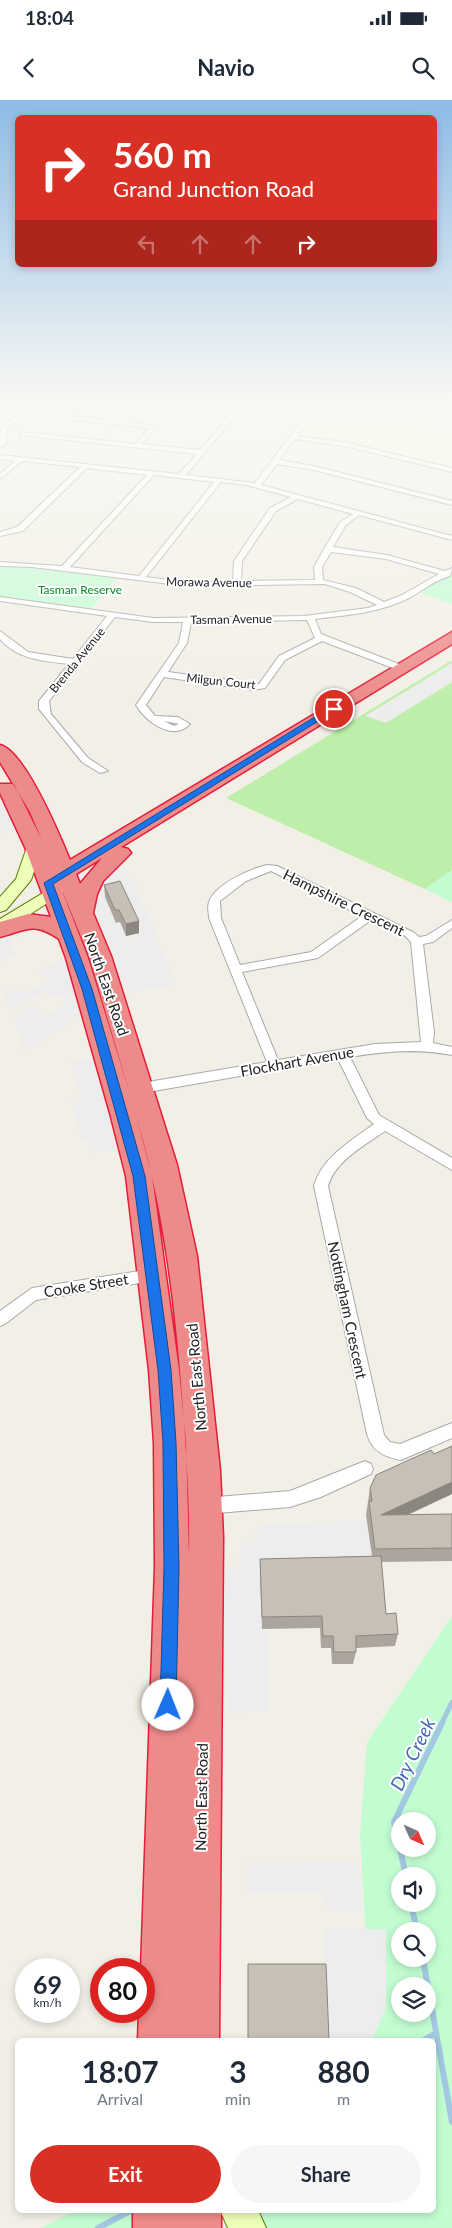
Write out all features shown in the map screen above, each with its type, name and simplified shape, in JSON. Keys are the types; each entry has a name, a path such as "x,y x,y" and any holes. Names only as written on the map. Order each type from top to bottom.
{"highway":[{"path":"59,883 407,670 452,637"},
{"path":"407,670 452,649"},
{"name":"North East Road","path":"0,750 26,786 48,830 68,935 87,989 123,1113 139,1176 164,1370 170,1478 171,1540 160,2038"},
{"name":"North East Road","path":"0,777 21,814 34,847 82,914 100,956 164,1164 183,1256 194,1351 205,1506 197,2038"},
{"path":"48,830 65,844 75,848 125,842"},
{"path":"82,914 86,889 92,879 125,842"},
{"path":"0,930 24,921 40,919 53,924 68,935"},
{"path":"112,1076 142,1088 129,1100 123,1113"},
{"path":"170,1478 185,1494 205,1506 185,1518 171,1540"},
{"path":"156,2213 156,2228"},
{"path":"198,2213 198,2228"}],"main road":[{"path":"0,907 23,880 34,847"},
{"path":"0,912 59,883"},
{"path":"0,926 59,883"},
{"path":"240,2213 248,2228"}],"street":[{"path":"0,534 20,529 47,503"},
{"path":"64,569 124,503"},
{"path":"141,578 200,503"},
{"path":"237,583 238,561 273,510 285,503"},
{"path":"324,503 452,538"},
{"path":"319,582 317,571 342,524 358,513"},
{"path":"328,549 387,557 450,572"},
{"name":"Morawa Avenue","path":"0,564 64,569 186,584 319,582 353,590 384,605"},
{"name":"Tasman Avenue","path":"6,602 153,620 310,618 358,613 384,605 411,594 450,572"},
{"name":"Brenda Avenue","path":"103,771 85,760 44,709 44,700 113,614"},
{"path":"310,618 315,633 321,638 407,670"},
{"path":"156,718 145,711 141,704 186,638 186,620"},
{"path":"0,634 13,649 23,655 75,662"},
{"name":"Milgun Court","path":"162,674 262,686 282,658 321,638"},
{"name":"Hampshire Crescent","path":"274,1065 217,922 214,904 220,894 260,868 268,867 279,870 410,934 417,941"},
{"path":"237,969 314,955 371,916"},
{"path":"427,1046 428,1032 417,941 429,939 452,923"},
{"name":"Flockhart Avenue","path":"142,1088 392,1046 427,1046 452,1051"},
{"path":"342,1053 369,1110 383,1125 452,1165"},
{"name":"Nottingham Crescent","path":"383,1125 329,1167 321,1182 373,1424 378,1441 394,1452 412,1448 452,1430"},
{"name":"Cooke Street","path":"0,1320 32,1294 152,1274"},
{"path":"205,1506 290,1499 315,1491 365,1469"}],"green space":[{"name":"Tasman Reserve","path":"21,564 118,576 92,608 0,597 0,565"},
{"path":"452,570 452,604 416,592"},
{"path":"452,660 452,870 425,889 226,798"},
{"path":"452,870 452,902 425,889"},
{"path":"452,1616 452,2228 248,2228 240,2213 436,2213 436,2038 366,2038 370,2009 360,1834 367,1742"},
{"path":"71,2213 136,2213 136,2228 41,2228"}],"shaded area":[{"path":"452,663 452,682 386,723 365,716"},
{"path":"4,804 15,830 7,833 0,829 0,806"},
{"path":"115,868 132,876 176,985 127,993 94,902 96,888 105,876","holes":["105,897 139,933 127,936 120,922 116,923"]},
{"path":"34,926 37,931 12,938 10,942 16,953 0,961 0,939 11,932"},
{"path":"63,959 81,1015 24,1053 14,1018 33,1006 46,1015 68,1001 59,994 54,998 45,992 9,1012 4,990 13,985 24,994 48,981 37,972"},
{"path":"93,1058 97,1075 75,1079 71,1061"},
{"path":"98,1076 116,1150 91,1153 88,1140 82,1141 71,1099 79,1097 76,1080"},
{"path":"367,1520 373,1569 262,1629 268,1635 269,1712 226,1713 225,1568 238,1567 240,1547 255,1537 257,1525"},
{"path":"360,1862 362,1912 326,1911 324,1892 247,1893 247,1863"},
{"path":"323,1929 386,1929 386,2008 373,2038 327,2038"}],"building":[{"path":"120,881 139,921 126,924 119,910 115,910 104,885"},
{"path":"452,1446 452,1482 381,1515 452,1514 452,1548 375,1549 369,1502 372,1501 370,1488 376,1475 431,1450 434,1454"},
{"path":"381,1556 386,1614 396,1613 398,1634 356,1636 356,1652 334,1652 333,1636 323,1636 322,1616 262,1617 260,1559"},
{"path":"248,1964 326,1964 329,2038 248,2038"}],"waterway":[{"name":"Dry Creek","path":"441,1725 452,1702"},
{"name":"Dry Creek","path":"404,1867 394,1822 442,1723"},
{"name":"Dry Creek","path":"413,1912 415,1922"},
{"name":"Dry Creek","path":"424,1967 452,2122"},
{"path":"427,2038 436,2033"},
{"path":"98,2228 126,2213"}],"route":[{"path":"168,1705 172,1567 170,1443 164,1370 139,1176 87,989 48,883 334,709"}]}
